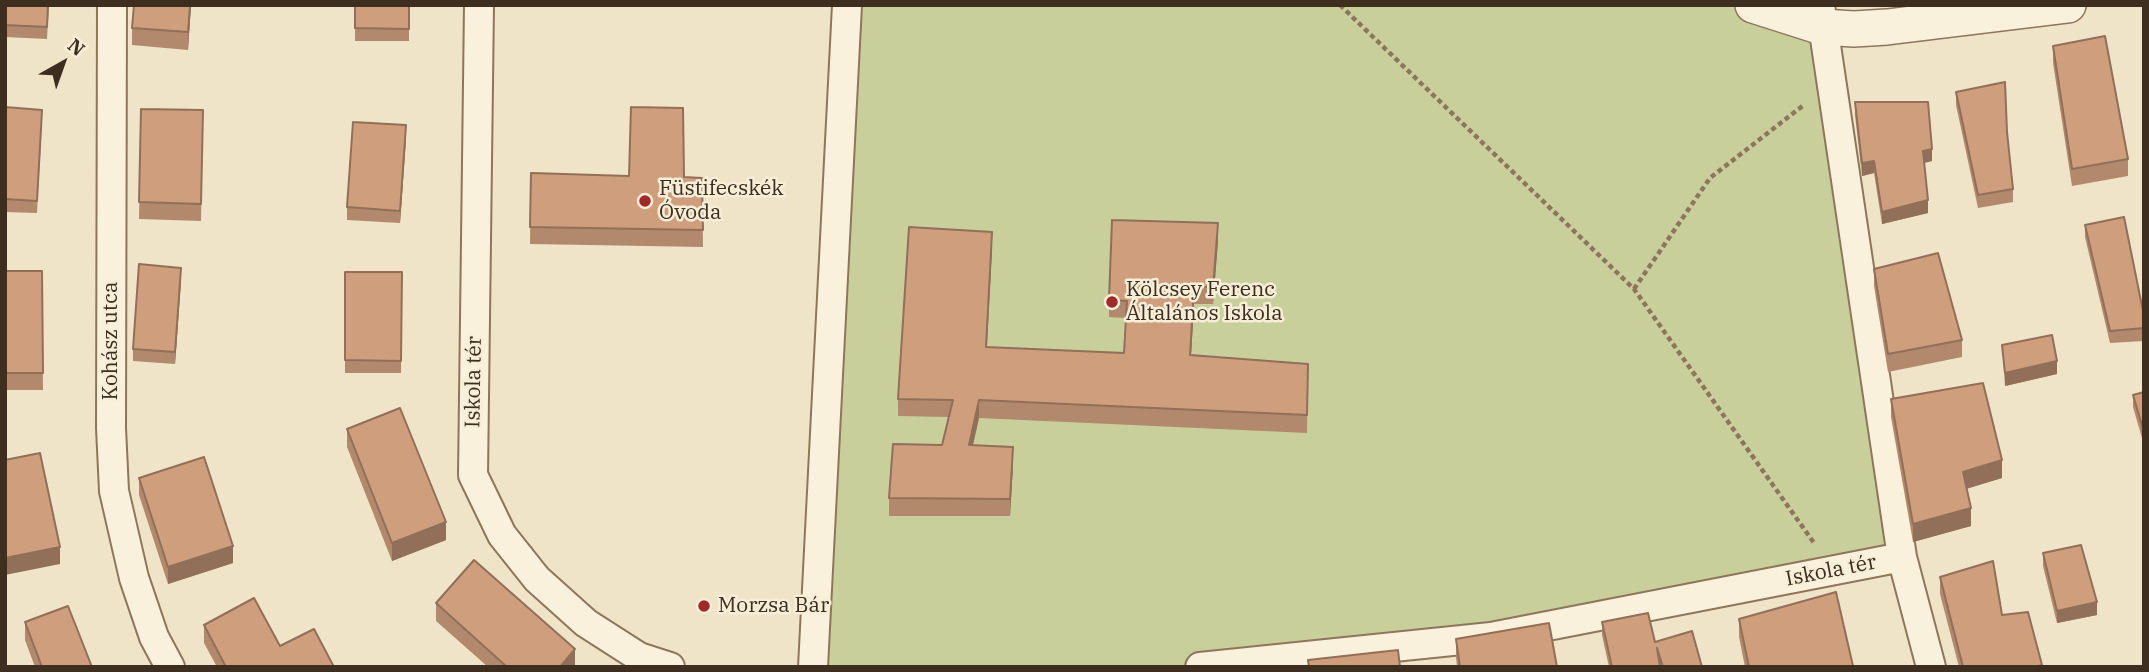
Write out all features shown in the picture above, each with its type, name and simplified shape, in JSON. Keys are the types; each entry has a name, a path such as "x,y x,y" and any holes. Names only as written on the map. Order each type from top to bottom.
{"street":[{"name":"Kohász utca","path":"112,5 111,428 114,491 134,578 154,637 170,667"},
{"name":"Iskola tér","path":"479,5 473,475 502,535 537,579 586,623 639,657 670,667"},
{"path":"813,667 847,5"},
{"path":"1753,5 1887,27 2068,5"},
{"name":"Iskola tér","path":"1200,667 1491,637 1902,557 1821,16"},
{"path":"1902,557 1931,667"}],"path":[{"path":"1340,5 1633,289 1834,571"},
{"path":"1633,289 1710,178 1831,84"}],"green space":[{"path":"847,5 1753,5 1822,27 1902,557 1491,637 1200,667 813,667"}],"building":[{"path":"5,5 48,5 47,27 5,25"},
{"path":"134,5 190,5 188,32 132,28"},
{"path":"355,5 409,5 409,29 355,28"},
{"path":"2105,36 2128,159 2072,169 2053,46"},
{"path":"2005,82 2013,189 1978,195 1956,92"},
{"path":"1855,102 1928,102 1932,149 1923,151 1928,200 1882,212 1874,161 1862,163"},
{"path":"5,107 42,110 37,201 5,199"},
{"path":"631,107 683,108 684,177 702,178 703,230 530,227 531,173 629,176"},
{"path":"141,109 203,110 201,204 139,202"},
{"path":"353,122 406,125 400,211 347,207"},
{"path":"2124,217 2144,316 2144,328 2110,331 2085,225"},
{"path":"1112,220 1218,223 1213,287 1194,287 1190,355 1308,364 1307,415 979,400 969,445 1013,447 1010,499 889,498 893,444 942,445 953,400 898,399 909,227 992,232 986,347 1124,353 1127,301 1109,300"},
{"path":"1938,253 1962,340 1888,354 1874,269"},
{"path":"139,264 181,268 175,352 133,349"},
{"path":"5,271 42,271 43,373 5,373"},
{"path":"345,272 402,272 401,361 345,360"},
{"path":"2052,335 2057,361 2005,373 2002,345"},
{"path":"1983,383 2002,460 1963,472 1971,508 1913,524 1891,399"},
{"path":"2144,392 2144,432 2133,395"},
{"path":"400,408 446,522 392,543 347,429"},
{"path":"40,453 60,547 5,558 5,460"},
{"path":"204,457 233,546 168,567 139,478"},
{"path":"2081,545 2097,602 2057,611 2043,553"},
{"path":"474,560 575,649 560,667 507,667 436,603"},
{"path":"1993,561 2002,615 2028,612 2042,665 1963,667 1940,577"},
{"path":"1836,592 1853,666 1749,667 1739,619"},
{"path":"254,598 280,646 314,629 334,667 226,667 204,625"},
{"path":"68,606 92,667 42,667 25,622"},
{"path":"1648,613 1655,642 1692,631 1702,667 1663,667 1657,648 1660,667 1612,667 1602,622"},
{"path":"1549,623 1557,667 1460,667 1456,639"},
{"path":"1398,650 1400,667 1309,667 1308,660"}],"place":[{"name":"Füstifecskék Óvoda","path":"645,201"},
{"name":"Kölcsey Ferenc Általános Iskola","path":"1112,302"},
{"name":"Morzsa Bár","path":"704,606"}]}
